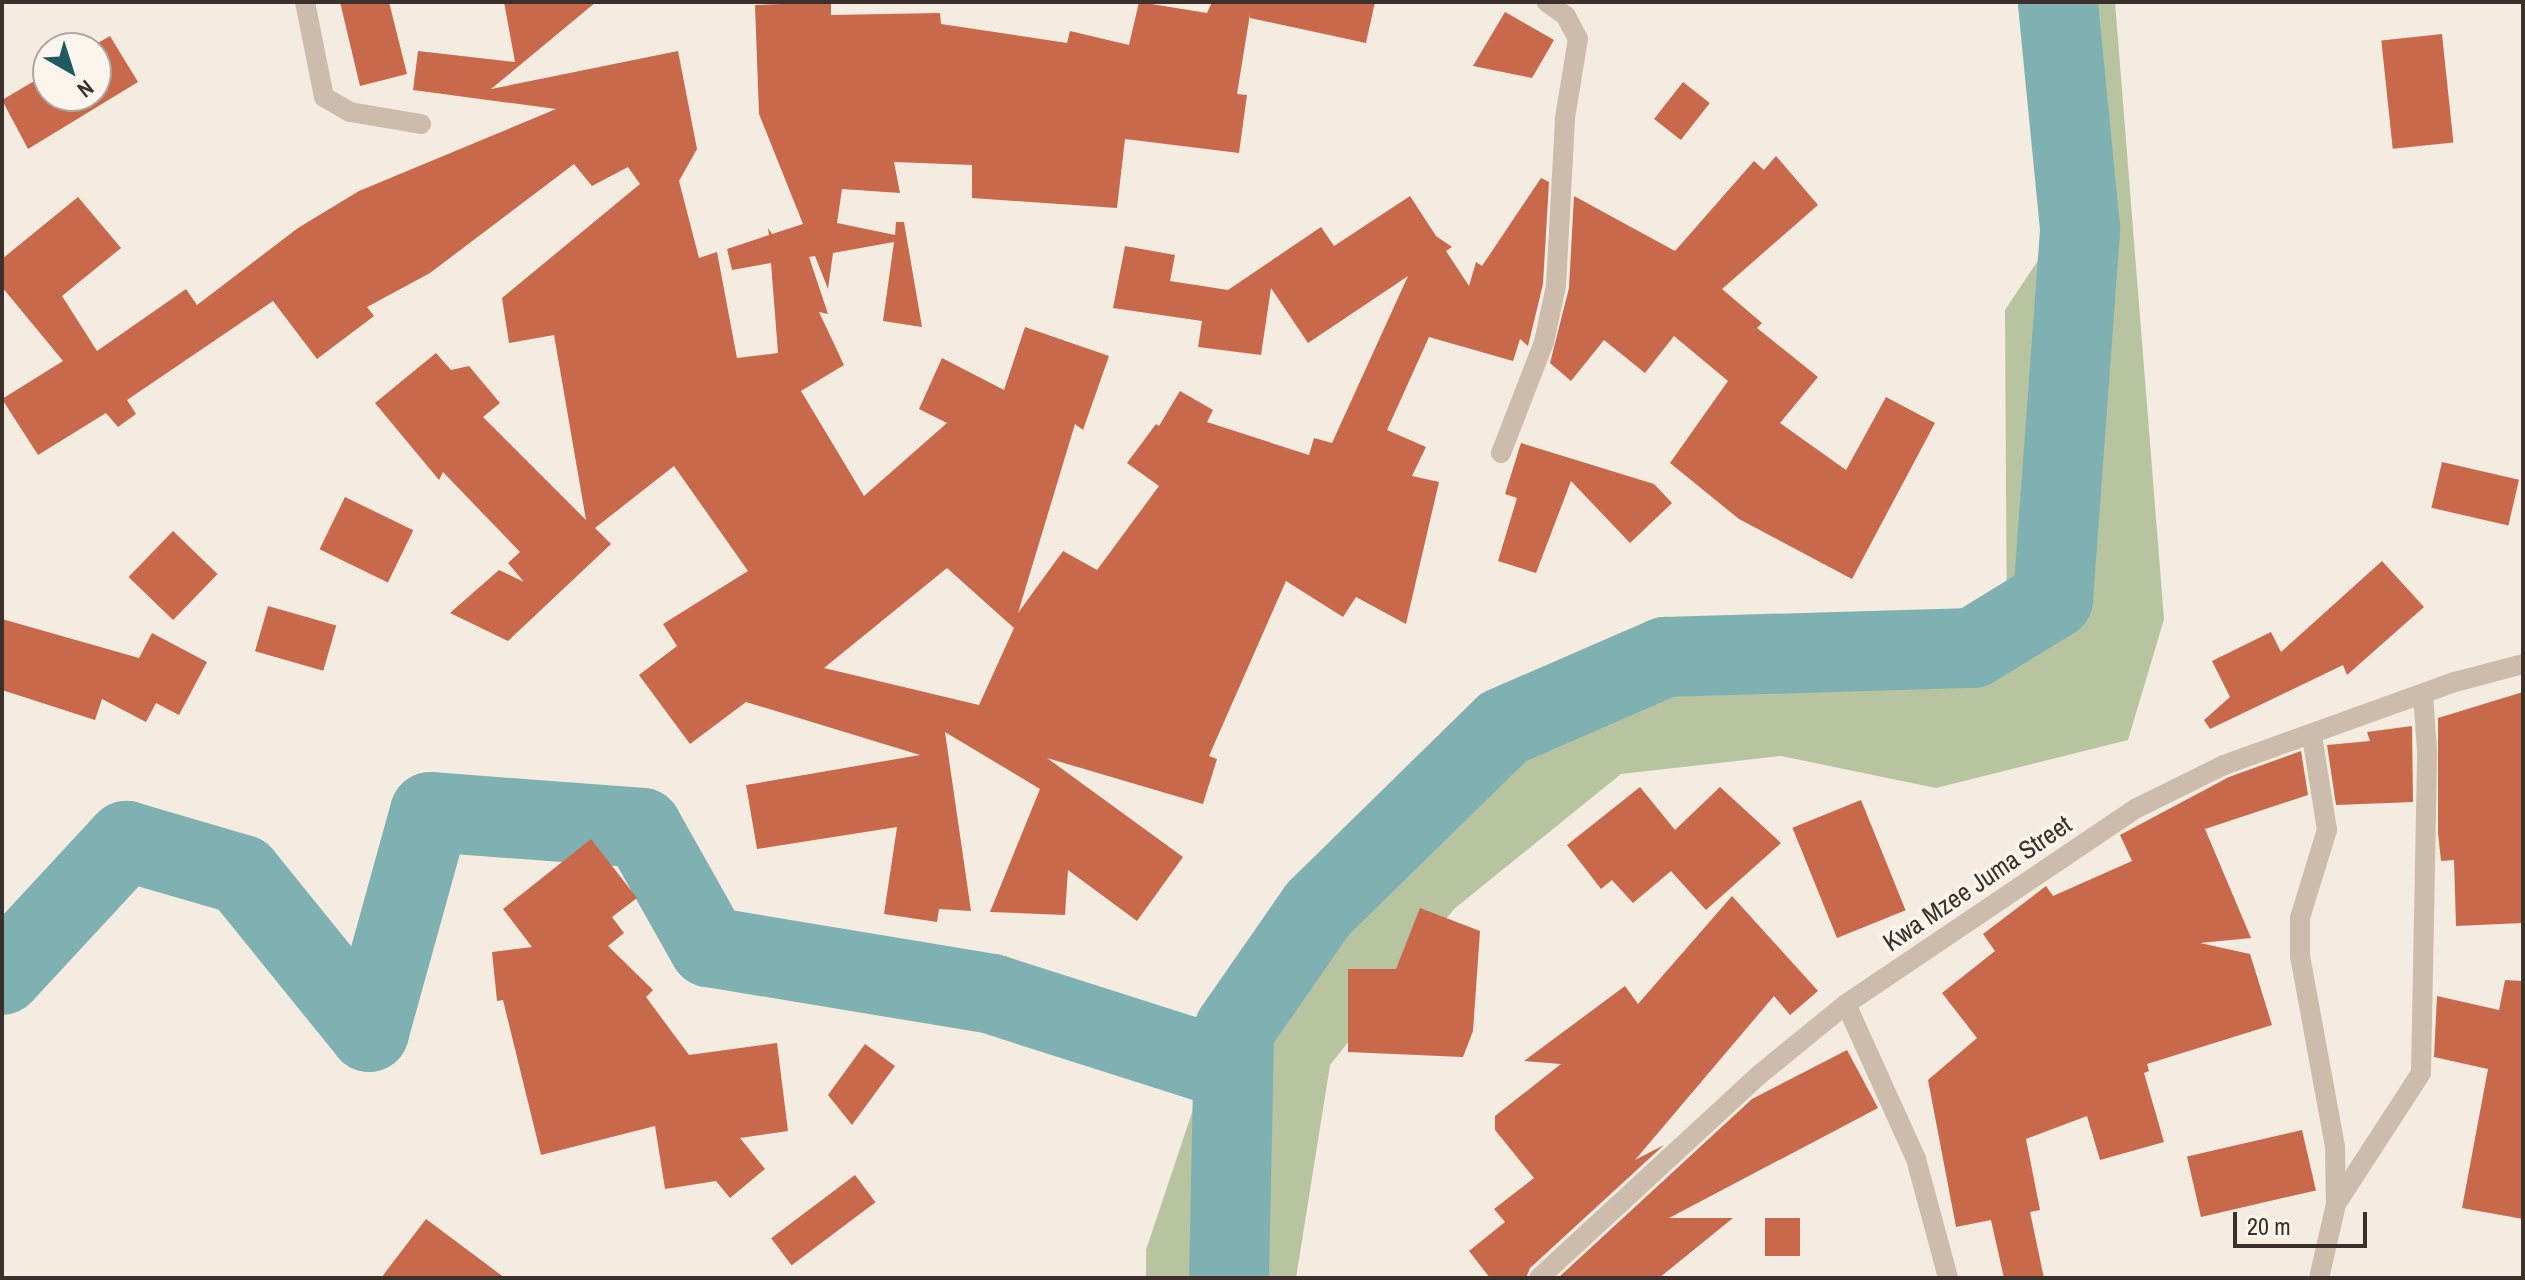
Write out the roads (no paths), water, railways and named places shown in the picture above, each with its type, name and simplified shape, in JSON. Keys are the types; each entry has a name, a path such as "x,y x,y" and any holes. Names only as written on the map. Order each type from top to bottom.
{"street":[{"path":"305,2 324,97 350,112 421,124"},
{"path":"1501,453 1544,342 1556,286 1565,118 1578,39 1566,16 1547,2"},
{"name":"Kwa Mzee Juma Street","path":"1539,1278 1735,1096 1846,1004 2137,808 2224,765 2423,694 2523,664"},
{"path":"2336,1204 2421,1073 2427,751 2423,694"},
{"path":"2312,736 2327,830 2300,918 2300,956 2335,1147 2336,1204 2319,1278"},
{"path":"1846,1004 1916,1159 1948,1278"}],"waterway":[{"path":"1229,1278 1234,1030 1318,909 1504,727 1665,657 1973,648 2053,599 2080,228 2058,2"},
{"path":"2,975 126,841 242,875 369,1032 430,812 642,828 709,947 992,994 1208,1063"}]}
